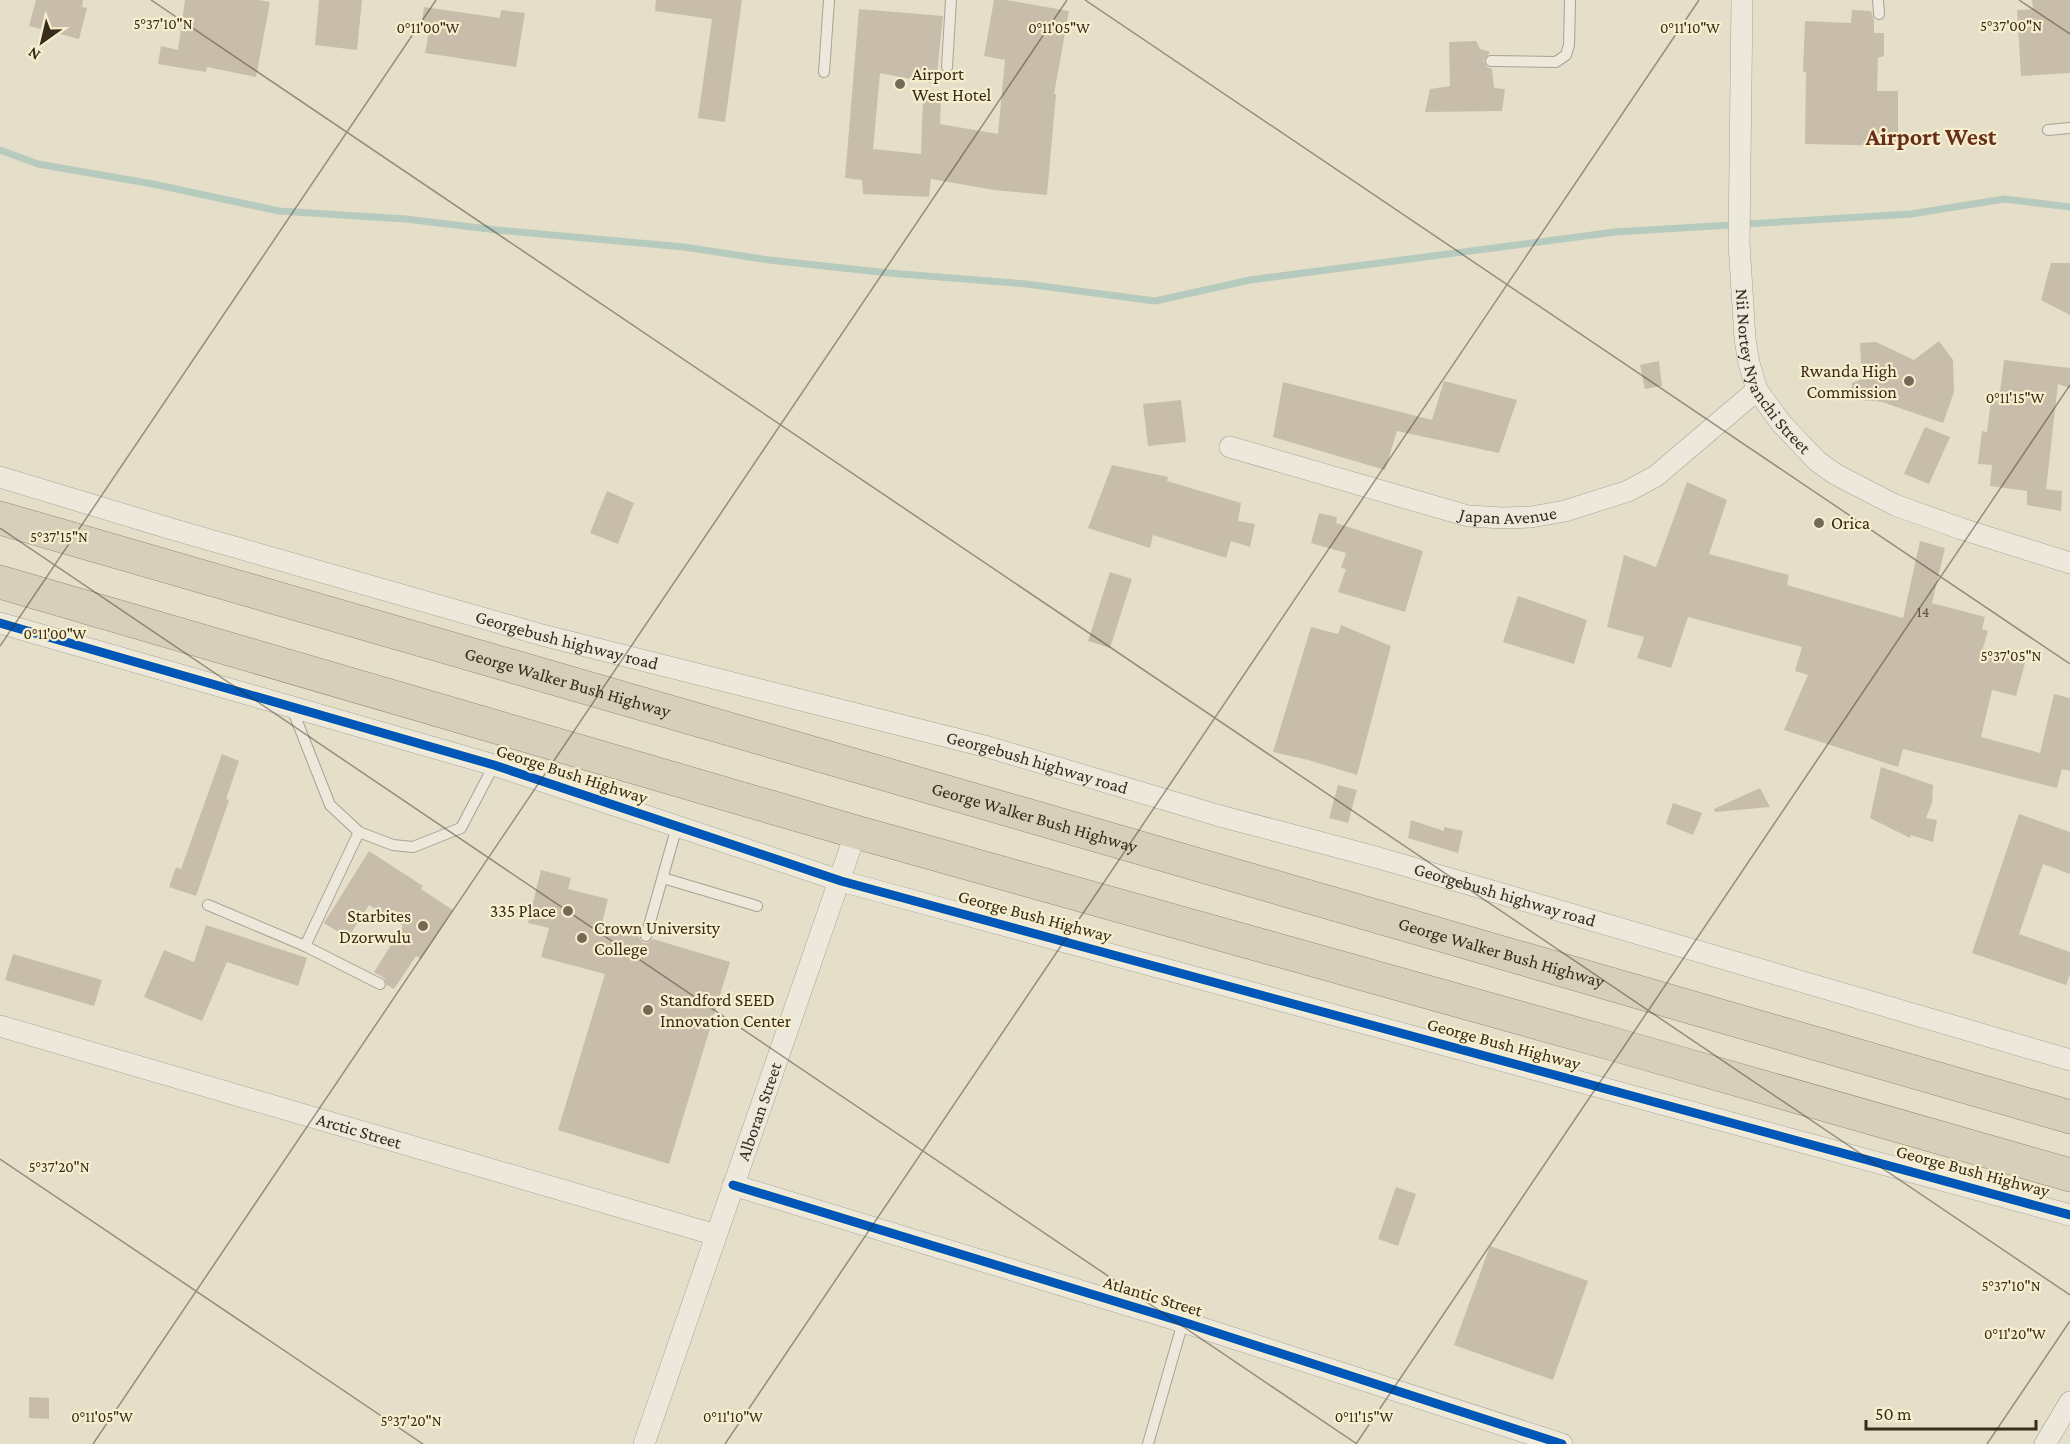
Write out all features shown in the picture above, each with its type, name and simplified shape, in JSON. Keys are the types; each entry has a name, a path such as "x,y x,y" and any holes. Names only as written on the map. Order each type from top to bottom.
{"highway":[{"name":"George Walker Bush Highway","path":"0,518 2070,1117"},
{"path":"0,582 856,832 1614,1044 2070,1175"}],"street":[{"name":"Nii Nortey Nyanchi Street","path":"1742,0 1739,243 1744,328 1749,363 1757,390 1780,423 1817,461 1834,474 1894,505 2070,563"},
{"name":"Japan Avenue","path":"1230,447 1468,516 1531,517 1565,511 1628,491 1656,476 1757,390"},
{"name":"Georgebush highway road","path":"0,477 175,530 542,635 988,747 1220,816 1379,858 2070,1060"},
{"name":"George Bush Highway","path":"0,623 494,765 840,881 2070,1215"},
{"path":"291,706 300,669"},
{"name":"Alboran Street","path":"644,1444 856,832"},
{"name":"Arctic Street","path":"0,1026 716,1235"},
{"name":"Atlantic Street","path":"733,1185 1183,1322 1562,1444"},
{"path":"2045,1444 2070,1402"}],"lane":[{"path":"824,72 830,0"},
{"path":"947,67 951,0"},
{"path":"1491,61 1556,62 1566,55 1569,45 1570,0"},
{"path":"1878,0 1879,14"},
{"path":"2048,130 2070,128"},
{"path":"291,706 330,805 359,832 393,845 413,848 461,828 494,765"},
{"path":"646,936 677,826"},
{"path":"305,946 359,832"},
{"path":"663,878 757,906"},
{"path":"208,905 305,946 380,984"},
{"path":"1148,1444 1183,1322"}],"building":[{"path":"36,0 83,0 82,7 87,8 79,39 29,26"},
{"path":"185,0 270,2 256,77 207,67 206,72 158,64 161,46 178,50"},
{"path":"319,0 362,0 357,50 315,45"},
{"path":"656,0 742,0 725,122 698,118 712,19 655,11"},
{"path":"994,0 1069,11 1054,94 1056,94 1047,195 994,190 931,179 929,197 863,194 862,180 845,178 859,9 943,16 936,84 880,73 873,149 921,154 923,98 941,99 940,124 998,134 1005,60 984,56"},
{"path":"2032,0 2070,0 2070,73 2021,76 2017,10 2033,9"},
{"path":"424,7 500,18 501,10 525,13 516,67 425,53 429,30 421,29"},
{"path":"1852,10 1871,11 1874,33 1884,33 1884,56 1878,58 1877,91 1898,91 1898,146 1805,144 1806,72 1803,72 1805,21 1851,23"},
{"path":"1476,41 1480,49 1490,52 1484,61 1487,67 1492,69 1494,88 1505,89 1502,111 1425,112 1430,89 1450,86 1449,42"},
{"path":"2051,263 2070,263 2070,315 2041,300"},
{"path":"1939,341 1953,360 1954,392 1943,423 1882,402 1850,399 1852,383 1862,379 1860,343 1876,342 1914,360"},
{"path":"2004,360 2070,368 2070,388 2058,384 2046,489 2062,491 2061,511 2027,505 2027,491 1990,486 1992,465 1978,464 1982,431 1987,432 1991,400 1999,401"},
{"path":"1659,361 1662,386 1645,389 1640,365"},
{"path":"1444,381 1517,400 1499,453 1397,431 1385,470 1273,437 1283,382 1432,420"},
{"path":"1181,400 1186,442 1148,446 1143,404"},
{"path":"1925,427 1950,437 1929,484 1904,474"},
{"path":"1112,465 1168,477 1167,481 1241,503 1238,521 1255,524 1250,547 1231,541 1226,558 1153,535 1150,548 1088,528"},
{"path":"1687,482 1727,500 1709,554 1789,575 1787,585 1903,618 1920,541 1945,548 1932,603 1985,617 1982,629 1988,631 1982,651 2025,663 2016,696 1992,690 1981,737 2040,753 2054,694 2070,698 2070,771 2062,769 2057,788 1903,749 1898,767 1784,730 1808,675 1795,671 1802,647 1688,617 1671,668 1637,658 1644,637 1607,627 1624,555 1656,567"},
{"path":"607,491 634,503 618,544 590,533"},
{"path":"1319,513 1337,517 1336,523 1423,551 1405,612 1338,592 1346,569 1341,568 1346,553 1311,543"},
{"path":"1110,572 1132,579 1110,648 1088,641"},
{"path":"1518,596 1587,620 1574,664 1503,642"},
{"path":"1341,625 1391,646 1357,775 1273,752 1311,627 1338,634"},
{"path":"222,754 239,761 226,799 229,800 196,896 169,887 176,867 181,869"},
{"path":"1881,767 1933,785 1932,803 1926,818 1937,820 1933,842 1911,835 1910,838 1870,818"},
{"path":"1338,785 1357,790 1348,823 1329,818"},
{"path":"1760,788 1770,807 1715,812 1714,809"},
{"path":"1673,803 1702,813 1693,835 1666,824"},
{"path":"2019,814 2070,832 2070,874 2043,864 2019,934 2070,952 2070,974 2066,985 1972,953"},
{"path":"1411,820 1444,831 1444,827 1463,831 1458,853 1408,838"},
{"path":"369,851 423,886 421,889 453,910 421,959 416,956 394,989 387,985 384,978 374,972 403,926 369,905 348,938 324,923"},
{"path":"541,870 571,878 568,889 608,899 602,923 639,934 643,943 648,943 653,939 730,962 669,1164 558,1130 605,974 541,957 549,928 528,923"},
{"path":"206,925 307,958 298,986 227,962 202,1021 144,997 164,950 194,962"},
{"path":"13,954 102,980 94,1006 5,980"},
{"path":"1396,1187 1416,1194 1398,1246 1378,1239"},
{"path":"1490,1246 1588,1281 1553,1380 1454,1345"},
{"path":"29,1397 49,1398 49,1419 29,1418"}],"waterway":[{"path":"0,150 38,164 153,184 279,211 406,219 497,230 684,247 769,260 1026,284 1155,301 1250,280 1615,232 1911,214 2004,199 2070,207"}],"cycle path":[{"path":"0,623 494,765 841,881 2070,1215"},
{"path":"733,1185 1183,1322 1562,1444"}],"place":[{"name":"Airport West Hotel","path":"900,84"},
{"name":"Rwanda High Commission","path":"1909,381"},
{"name":"Orica","path":"1819,523"},
{"name":"335 Place","path":"568,911"},
{"name":"Starbites Dzorwulu","path":"423,926"},
{"name":"Crown University College","path":"582,938"},
{"name":"Standford SEED Innovation Center","path":"648,1010"}],"district":[{"name":"Airport West","path":"1931,136"}]}
